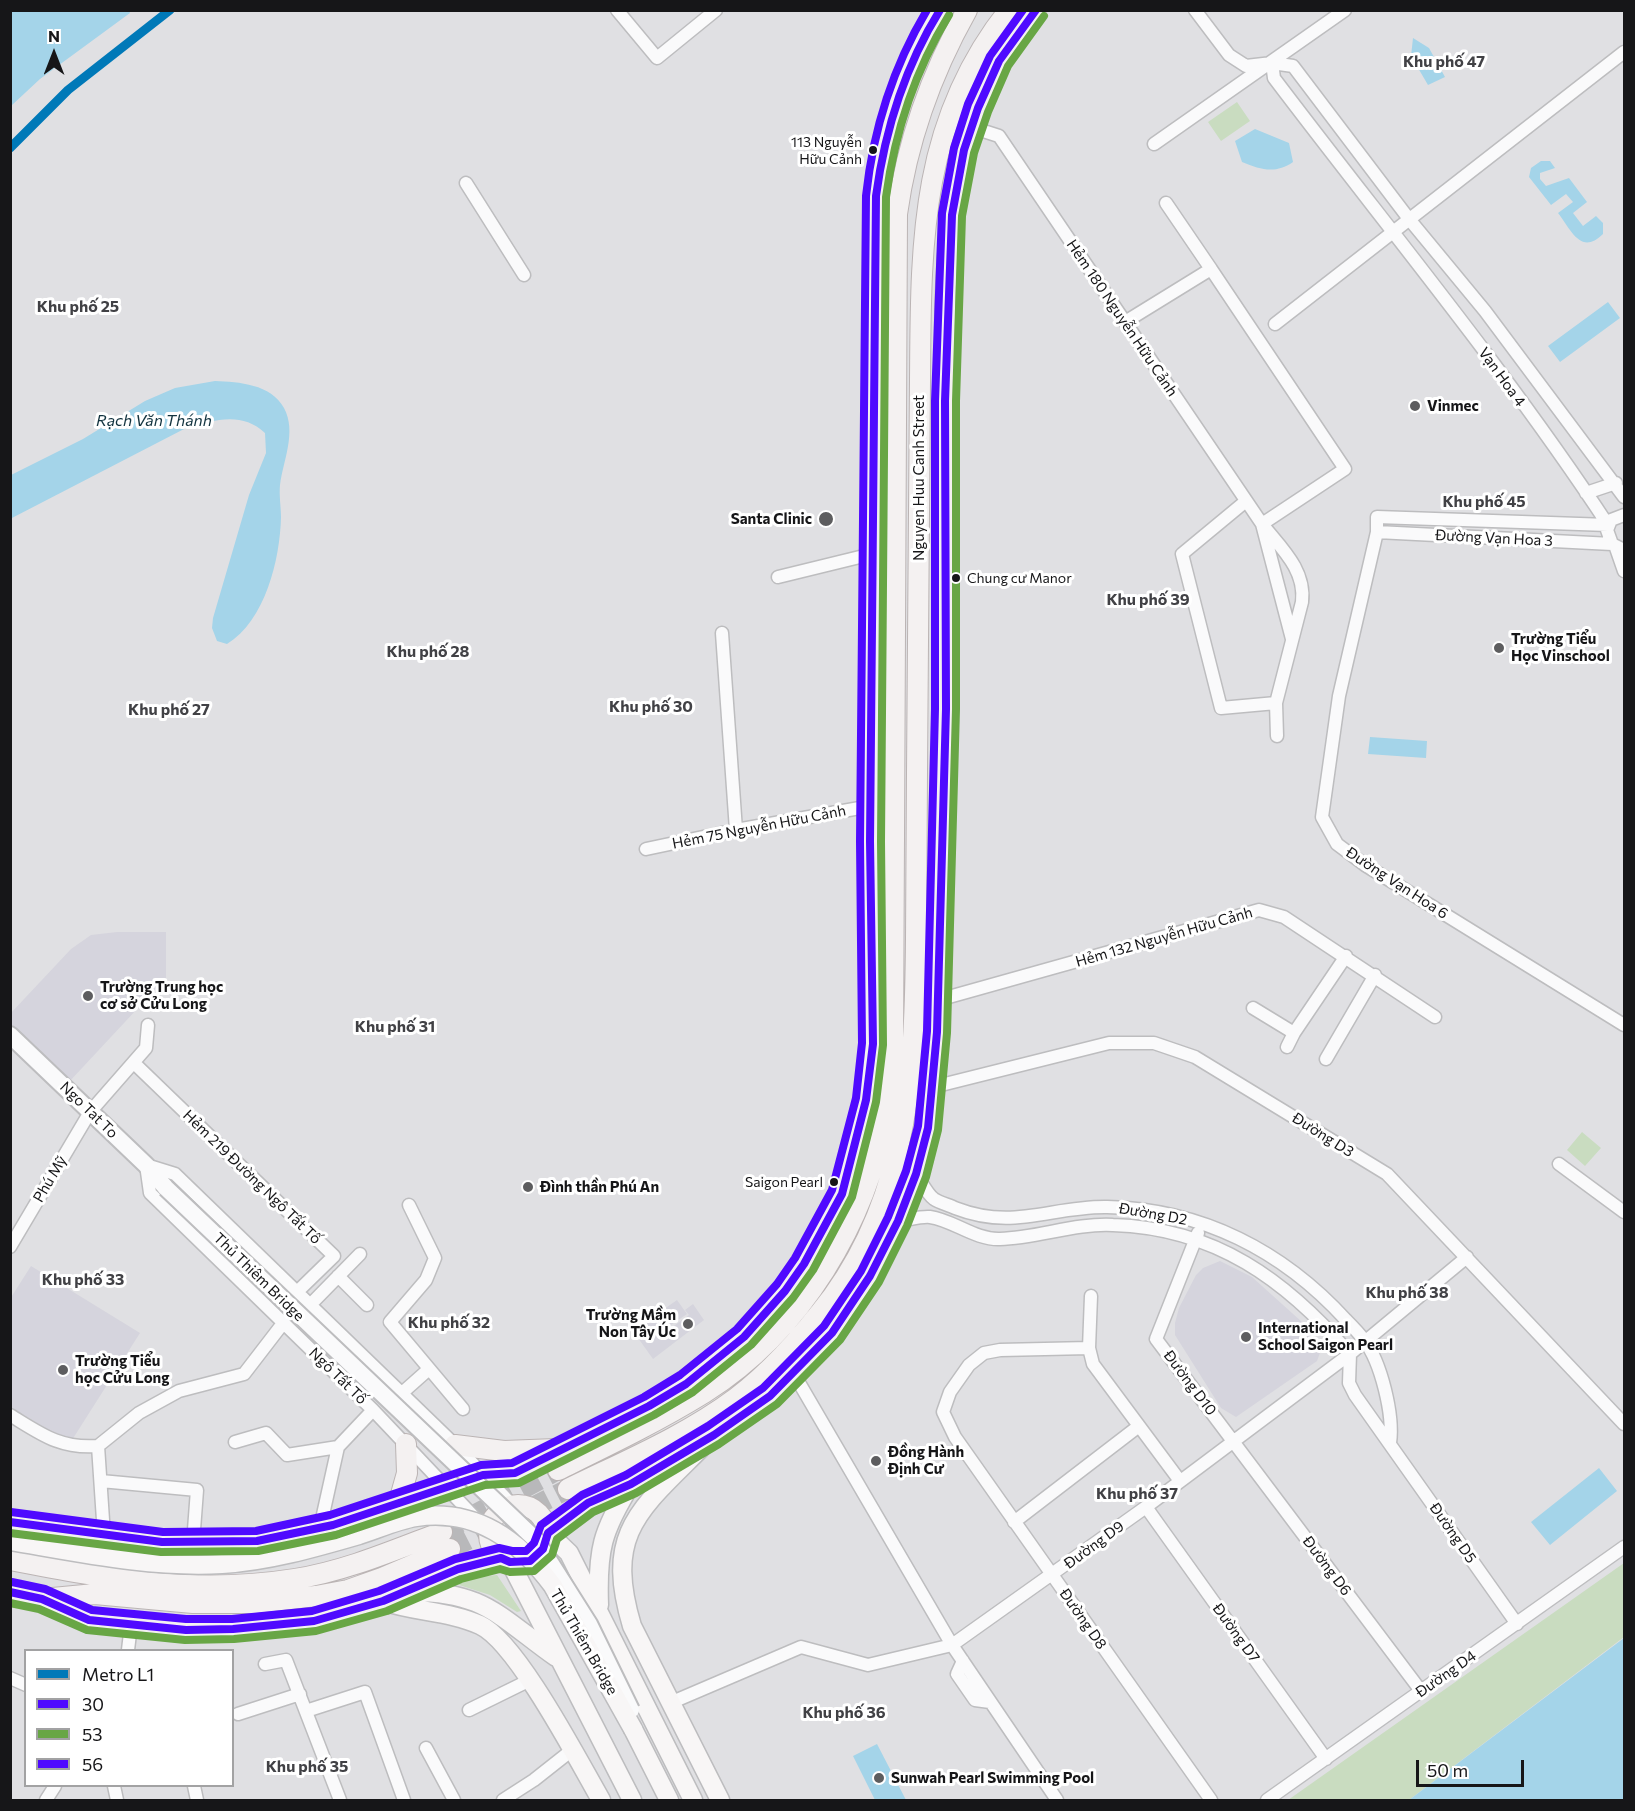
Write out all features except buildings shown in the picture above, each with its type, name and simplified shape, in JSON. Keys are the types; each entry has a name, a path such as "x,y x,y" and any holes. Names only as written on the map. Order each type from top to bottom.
{"main road":[{"path":"10,1522 104,1535 193,1543 257,1541 320,1528 483,1475 515,1473 649,1406 686,1384 722,1357 765,1316 804,1264 842,1194 852,1163 867,1089 873,1044 871,806 876,215 880,165 895,103 917,52 940,10"},
{"name":"Nguyen Huu Canh Street","path":"558,1470 705,1392 767,1341 799,1307 821,1276 857,1210 872,1170 888,1109 893,1003 897,233 902,180 913,135 933,79 968,10"},
{"name":"Nguyen Huu Canh Street","path":"568,1489 699,1423 737,1397 784,1354 835,1292 869,1232 896,1157 911,1079 916,965 918,554 921,293 924,234 931,181 945,124 972,62 1009,10"},
{"name":"Nguyen Huu Canh Street","path":"548,1533 588,1503 631,1484 714,1435 770,1396 794,1374 832,1333 870,1276 898,1221 916,1174 928,1128 938,1000 946,709 944,554 948,270 952,215 971,127 999,61 1036,10"},
{"path":"872,554 944,554"},
{"path":"914,1006 938,1000"},
{"path":"873,1003 893,1003"},
{"path":"714,1435 650,1500 628,1533 622,1550 624,1600 632,1626 720,1800"},
{"path":"398,1504 407,1473 406,1444"},
{"path":"455,1445 504,1451 564,1449"},
{"path":"506,1560 494,1551 500,1512 515,1473"},
{"path":"599,1613 598,1573 604,1533 631,1484"},
{"path":"10,1592 42,1599 66,1612 89,1620 131,1625 186,1630 270,1626 314,1621 383,1601 458,1569 506,1560 530,1561 538,1556 547,1541 548,1533 546,1524 536,1510 529,1506 500,1512"},
{"name":"Thủ Thiêm Bridge","path":"10,1541 113,1559 170,1565 223,1564 297,1553 413,1518 443,1516 469,1519 504,1535 538,1566 558,1595 633,1729 669,1800"},
{"path":"548,1533 569,1552 693,1800"},
{"path":"10,1560 112,1580 202,1586 296,1579 446,1540 371,1582 316,1596 255,1603 193,1603 95,1594 42,1599"},
{"name":"Thủ Thiêm Bridge","path":"506,1560 632,1800"},
{"path":"401,1592 431,1592 475,1600 495,1611 558,1658"},
{"path":"383,1601 408,1610 459,1617 483,1626 496,1637 530,1680 601,1800"}],"street":[{"path":"617,10 657,58 716,10"},
{"path":"1195,10 1230,55 1246,66 1272,63"},
{"path":"1154,144 1345,10"},
{"path":"1275,324 1624,52"},
{"name":"Vạn Hoa 4","path":"1608,525 1452,308 1391,233 1274,78 1272,63 1293,66 1409,219 1474,297 1616,483 1624,498"},
{"name":"Hẻm 180 Nguyễn Hữu Cảnh","path":"971,127 999,136 1246,501 1300,574 1304,587 1276,703 1277,736"},
{"path":"466,183 524,275"},
{"path":"1166,203 1345,469 1262,524"},
{"path":"1125,322 1211,269"},
{"path":"1586,493 1616,483"},
{"path":"1246,501 1182,554 1221,708 1276,703"},
{"path":"1624,515 1616,517 1608,525 1607,535 1617,547 1624,571"},
{"name":"Đường Vạn Hoa 3","path":"1377,517 1608,525"},
{"name":"Đường Vạn Hoa 6","path":"1377,517 1377,532 1339,696 1322,817 1337,844 1365,866 1623,1020"},
{"name":"Hẻm 180 Nguyễn Hữu Cảnh","path":"1262,524 1292,640"},
{"name":"Đường Vạn Hoa 3","path":"1377,532 1617,547"},
{"path":"778,577 872,554"},
{"path":"722,633 736,830"},
{"name":"Hẻm 75 Nguyễn Hữu Cảnh","path":"646,849 871,806"},
{"name":"Hẻm 132 Nguyễn Hữu Cảnh","path":"938,1000 1259,910 1284,916 1435,1017"},
{"path":"1287,1047 1346,956"},
{"path":"1326,1059 1375,975"},
{"path":"1253,1008 1294,1033"},
{"name":"Phú Mỹ","path":"10,1247 90,1112 146,1048 148,1025"},
{"name":"Ngo Tat To","path":"10,1035 146,1165 166,1188"},
{"name":"Đường D3","path":"933,1087 1109,1043 1154,1043 1195,1057 1387,1174 1624,1424"},
{"name":"Hẻm 219 Đường Ngô Tất Tố","path":"134,1063 334,1256 298,1291"},
{"path":"1559,1164 1624,1212"},
{"path":"146,1165 174,1174 298,1291 483,1475 500,1512"},
{"name":"Ngô Tất Tố","path":"146,1165 150,1193 373,1410 446,1488 500,1512"},
{"name":"Đường D2","path":"916,1174 933,1199 969,1213 1001,1219 1106,1207 1165,1214 1202,1223 1266,1251 1296,1271 1366,1341"},
{"name":"Thủ Thiêm Bridge","path":"166,1188 536,1540 589,1624 631,1710 633,1729"},
{"path":"409,1205 435,1258 426,1280 390,1323 463,1409"},
{"path":"1058,1213 1061,1229"},
{"name":"Đường D2","path":"898,1221 930,1217 958,1229 998,1239 1061,1229 1112,1225 1158,1230 1196,1239 1253,1266 1284,1287 1327,1328 1350,1354"},
{"name":"Đường D10","path":"1202,1223 1156,1339 1233,1440"},
{"path":"311,1304 360,1254"},
{"name":"Đường D9","path":"670,1703 801,1647 868,1665 952,1645 1146,1508 1233,1440 1350,1354 1467,1257"},
{"path":"339,1276 367,1305"},
{"path":"1090,1296 1089,1348 1093,1364 1180,1481"},
{"path":"10,1415 51,1440 79,1447 98,1446 139,1413 179,1391 244,1374 284,1323"},
{"path":"1366,1341 1386,1392 1391,1416 1390,1443"},
{"name":"Đường D8","path":"1089,1348 1000,1350 984,1353 969,1365 944,1401 943,1412 955,1437 1210,1800"},
{"name":"Đường D5","path":"1350,1354 1349,1383 1354,1395 1517,1624"},
{"path":"402,1393 429,1369"},
{"path":"794,1374 952,1645 1057,1800"},
{"path":"320,1528 339,1447 373,1410"},
{"path":"1014,1522 1139,1426"},
{"path":"235,1442 266,1433 287,1455 339,1447"},
{"name":"Đường D6","path":"1233,1440 1421,1691"},
{"path":"98,1446 104,1535"},
{"path":"101,1481 197,1490 193,1543"},
{"name":"Đường D7","path":"1146,1508 1326,1759"},
{"name":"Đường D4","path":"1267,1800 1624,1547"},
{"path":"128,1649 131,1625"},
{"path":"265,1664 286,1660 340,1800"},
{"path":"10,1678 24,1684"},
{"path":"469,1710 530,1680"},
{"path":"306,1711 365,1692 404,1800"},
{"path":"238,1714 300,1694"},
{"path":"426,1748 454,1800"},
{"path":"503,1800 534,1780 572,1750"},
{"path":"46,1800 54,1787"}],"shaded area":[{"name":"Trường Trung học cơ sở Cửu Long","path":"117,932 166,932 166,978 69,1082 11,1025 10,1014 71,949 91,935"},
{"name":"International School Saigon Pearl","path":"1220,1261 1252,1277 1312,1331 1321,1350 1317,1361 1236,1417 1221,1408 1175,1335 1179,1308 1196,1275 1203,1268"},
{"name":"Trường Tiểu học Cửu Long","path":"31,1266 140,1333 72,1440 52,1433 11,1407 10,1299"},
{"path":"677,1300 687,1314 665,1329 668,1334 672,1331 671,1328 689,1315 685,1310 693,1304 704,1320 653,1359 633,1331"}],"green space":[{"path":"1237,102 1250,121 1221,141 1208,122"},
{"path":"1582,1132 1601,1148 1585,1166 1567,1150"},
{"path":"1624,1563 1624,1637 1409,1800 1288,1800"},
{"path":"497,1575 521,1611 517,1612 490,1595 456,1584 477,1577"}],"water":[{"path":"11,10 129,10 130,13 40,79 11,106"},
{"path":"1413,38 1429,48 1445,77 1428,85 1411,56"},
{"path":"1255,129 1289,143 1293,162 1281,168 1268,170 1242,162 1235,141"},
{"path":"1541,161 1550,161 1555,168 1540,173 1540,179 1546,186 1569,178 1587,202 1573,213 1583,226 1596,216 1603,223 1603,234 1595,240 1583,242 1572,233 1558,213 1573,202 1566,194 1551,205 1529,177 1531,168"},
{"path":"1608,302 1620,318 1560,362 1548,346"},
{"name":"Rạch Văn Thánh","path":"215,381 234,382 263,389 278,400 284,408 289,427 288,446 280,485 280,534 268,588 251,620 240,634 227,644 217,641 212,628 213,618 249,495 266,453 265,433 256,426 227,419 186,428 10,519 11,475 83,439 145,401 175,388"},
{"path":"1370,737 1427,741 1426,758 1368,754"},
{"path":"1599,1468 1617,1491 1550,1545 1531,1522"},
{"path":"1624,1638 1624,1800 1409,1800"},
{"name":"Sunwah Pearl Swimming Pool","path":"877,1744 906,1800 875,1800 853,1756"}],"tunnel":[{"path":"442,1532 558,1470"},
{"path":"450,1549 568,1489"}],"metro line":[{"name":"L1","path":"10,148 68,90 170,10"}],"transit line":[{"name":"56","path":"11,1512 163,1532 256,1531 330,1515 481,1465 512,1463 644,1397 680,1375 737,1329 777,1284 795,1258 832,1190 856,1098 862,1043 860,841 866,196 869,171 886,100 904,54 927,10"},
{"name":"30","path":"10,1522 162,1542 257,1541 333,1525 483,1475 515,1473 649,1406 686,1384 744,1337 785,1291 804,1264 842,1194 866,1100 873,1044 870,841 876,196 885,147 898,100 916,54 940,10"},
{"name":"56","path":"12,1582 45,1589 92,1610 186,1619 232,1619 312,1611 379,1591 455,1559 499,1548 526,1551 534,1543 541,1525 582,1495 626,1475 708,1426 763,1388 824,1326 861,1271 888,1217 906,1171 918,1126 927,1031 935,709 935,401 942,213 954,148 968,104 990,56 1023,10"},
{"name":"30","path":"10,1592 42,1599 89,1620 186,1630 233,1629 314,1621 383,1601 458,1569 501,1558 510,1562 530,1561 543,1549 548,1533 588,1503 631,1484 714,1435 770,1396 832,1333 870,1276 898,1221 916,1174 928,1128 937,1032 946,709 945,401 952,215 964,150 978,108 999,61 1036,10"},
{"name":"53","path":"10,1533 161,1552 258,1551 336,1535 485,1485 519,1483 654,1415 693,1392 751,1345 793,1298 813,1270 852,1197 876,1102 883,1045 881,841 886,197 895,149 908,103 926,58 949,15"},
{"name":"53","path":"10,1603 39,1609 87,1630 185,1640 234,1639 316,1631 387,1611 461,1579 500,1569 510,1572 534,1571 552,1555 557,1539 593,1512 636,1493 719,1444 777,1404 840,1340 879,1282 907,1226 926,1177 938,1130 947,1033 956,709 956,401 962,216 974,153 988,112 1008,66 1044,16"}],"place":[{"name":"113 Nguyễn Hữu Cảnh","path":"873,150"},
{"name":"Vinmec","path":"1415,406"},
{"name":"Santa Clinic","path":"826,519"},
{"name":"Chung cư Manor","path":"956,578"},
{"name":"Trường Tiểu Học Vinschool","path":"1499,648"},
{"name":"Trường Trung học cơ sở Cửu Long","path":"88,996"},
{"name":"Saigon Pearl","path":"834,1182"},
{"name":"Đình thần Phú An","path":"528,1187"},
{"name":"Trường Mầm Non Tây Úc","path":"688,1324"},
{"name":"International School Saigon Pearl","path":"1246,1337"},
{"name":"Trường Tiểu học Cửu Long","path":"63,1370"},
{"name":"Đồng Hành Định Cư","path":"876,1461"},
{"name":"Sunwah Pearl Swimming Pool","path":"879,1778"}],"district":[{"name":"Khu phố 47","path":"1444,62"},
{"name":"Khu phố 25","path":"78,307"},
{"name":"Khu phố 45","path":"1484,502"},
{"name":"Khu phố 39","path":"1148,600"},
{"name":"Khu phố 28","path":"428,652"},
{"name":"Khu phố 30","path":"651,707"},
{"name":"Khu phố 27","path":"169,710"},
{"name":"Khu phố 31","path":"395,1027"},
{"name":"Khu phố 33","path":"83,1280"},
{"name":"Khu phố 38","path":"1407,1293"},
{"name":"Khu phố 32","path":"449,1323"},
{"name":"Khu phố 37","path":"1137,1494"},
{"name":"Khu phố 36","path":"844,1713"},
{"name":"Khu phố 35","path":"307,1767"}]}
